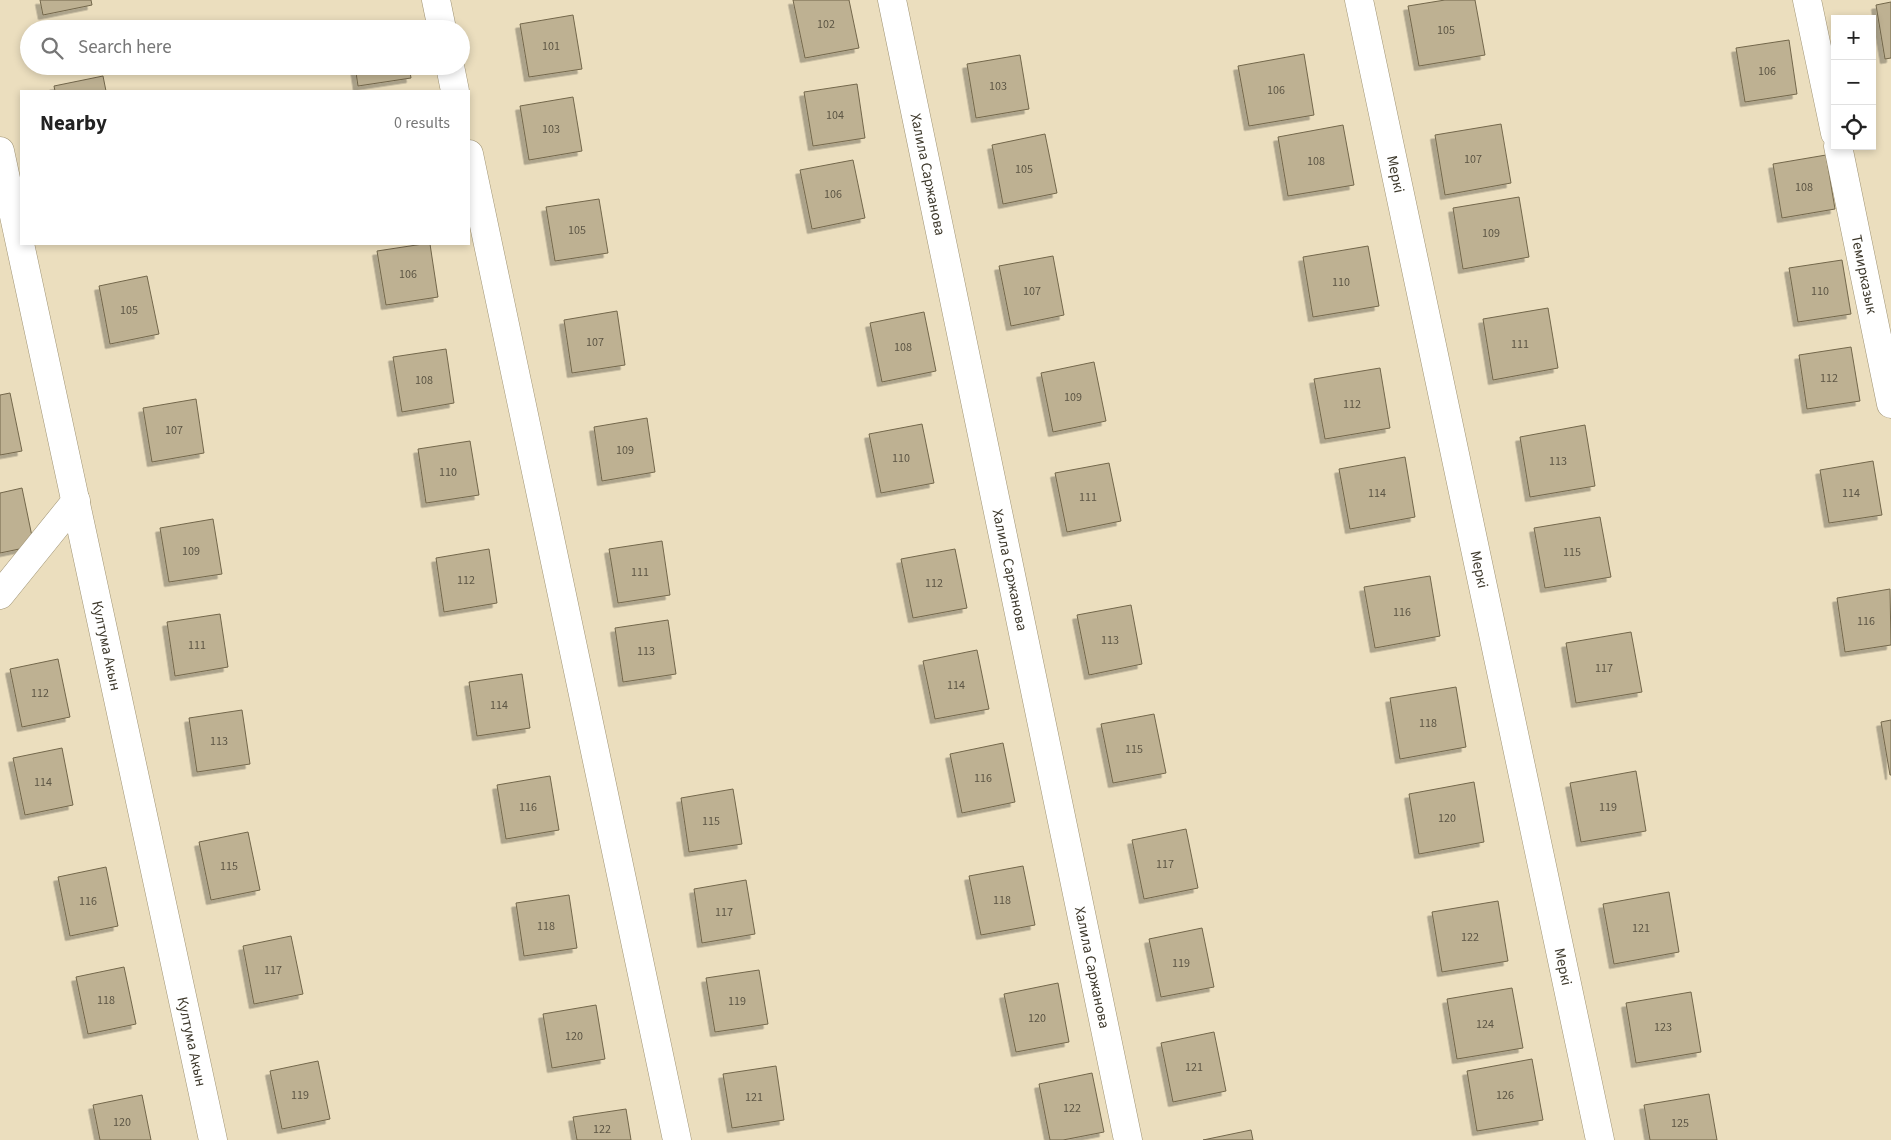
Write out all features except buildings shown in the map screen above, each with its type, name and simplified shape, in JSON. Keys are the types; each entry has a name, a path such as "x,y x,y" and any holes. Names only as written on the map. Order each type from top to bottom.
{"street":[{"path":"436,0 440,20"},
{"name":"Халила Саржанова","path":"892,0 1128,1140"},
{"name":"Меркі","path":"1359,0 1600,1140"},
{"path":"1807,0 1831,114"},
{"path":"452,75 456,90"},
{"name":"Темирказык","path":"1839,150 1891,404"},
{"name":"Култума Акын","path":"0,151 20,243"},
{"path":"470,159 677,1140"},
{"name":"Култума Акын","path":"20,245 213,1140"},
{"path":"0,595 76,501"}]}
